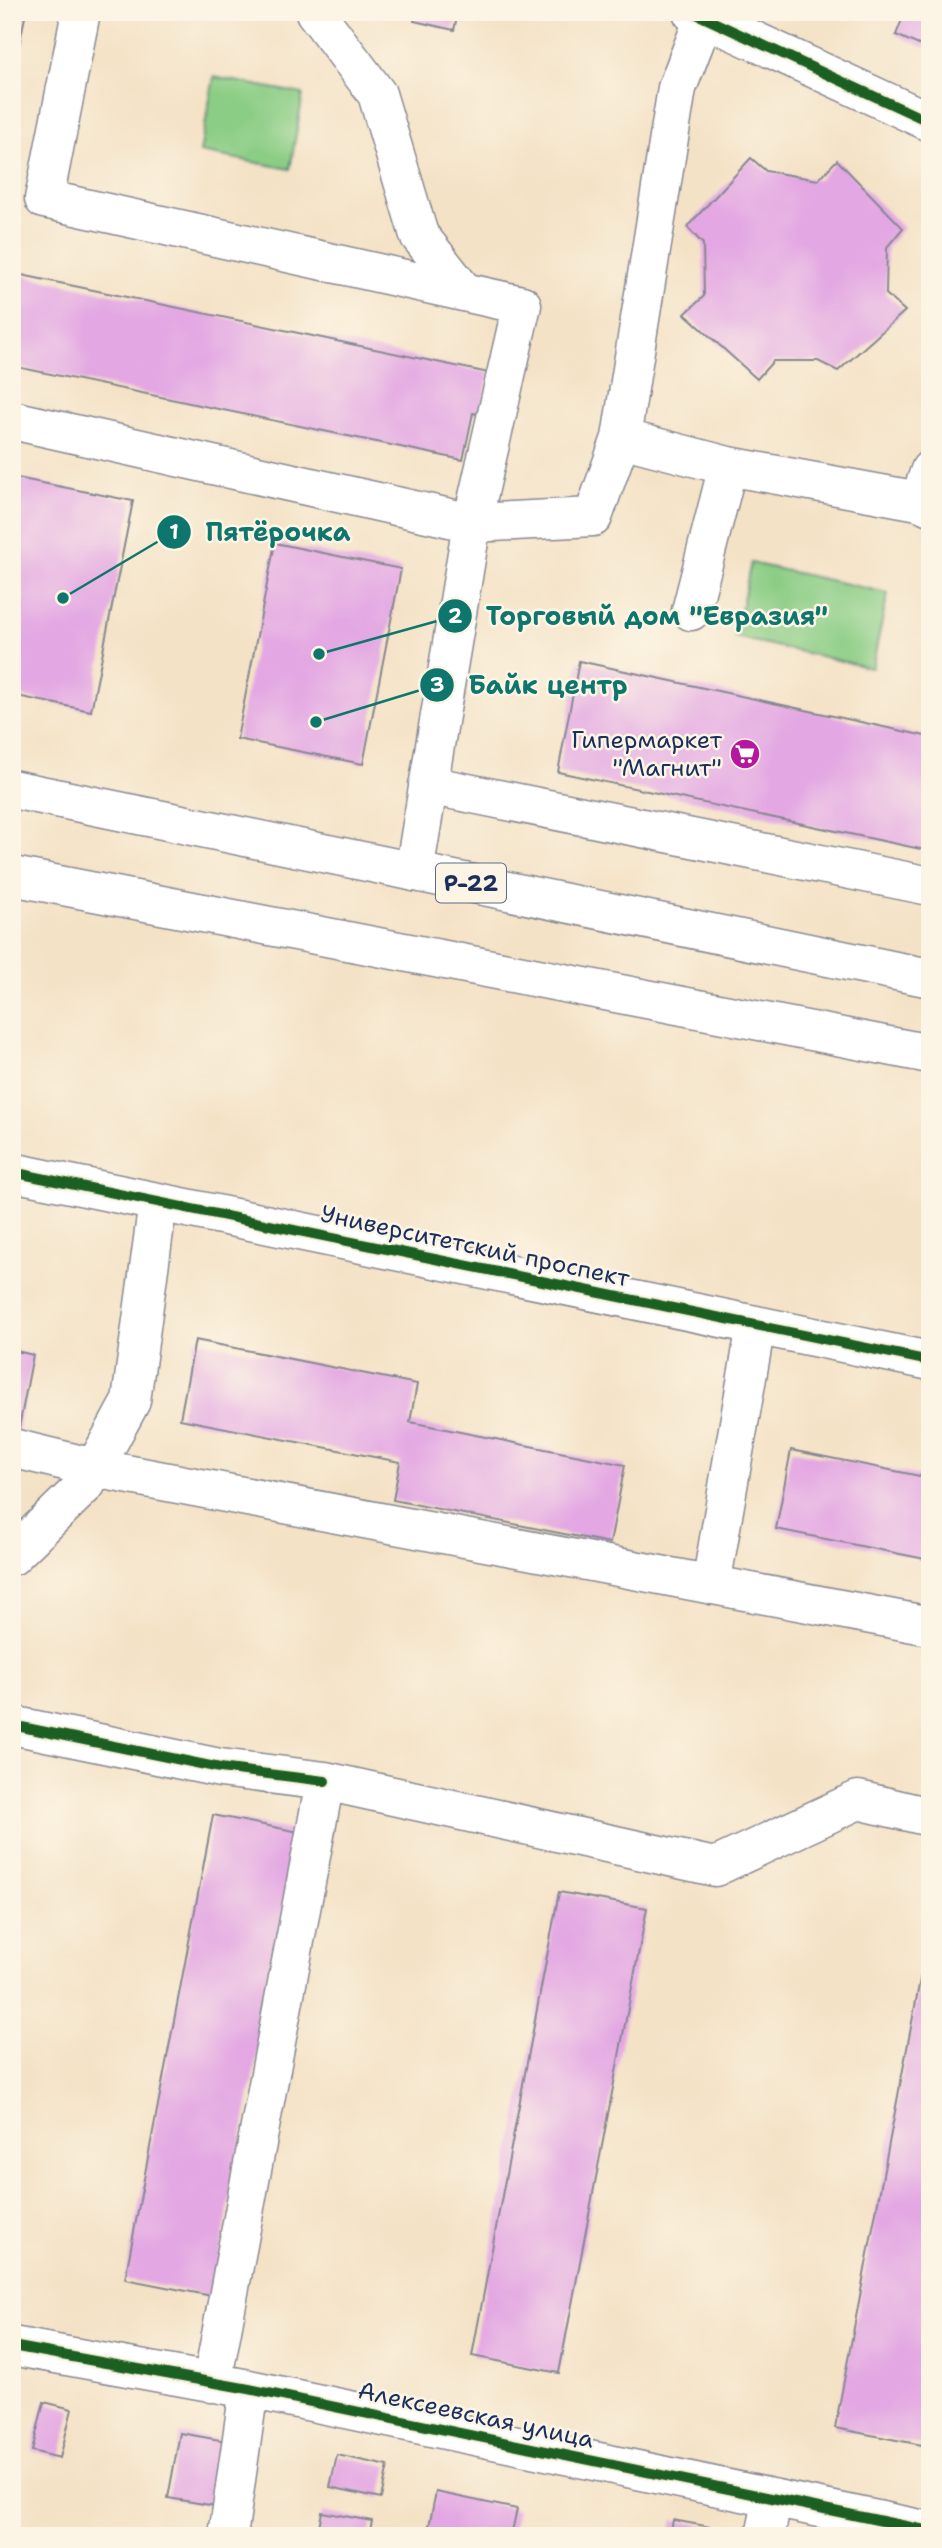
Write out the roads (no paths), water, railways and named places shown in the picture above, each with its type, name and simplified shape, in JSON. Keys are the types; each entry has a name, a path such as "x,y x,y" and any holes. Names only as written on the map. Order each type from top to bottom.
{"main road":[{"path":"81,12 44,199 522,305 472,523 414,872"},
{"path":"315,12 377,94 419,235 464,292"},
{"path":"12,420 472,523 593,517 621,438 677,88 698,15 930,122"},
{"path":"621,438 728,466 926,492"},
{"path":"691,611 728,466"},
{"path":"428,785 930,886"},
{"name":"Р-22","path":"12,789 930,978"},
{"path":"12,876 930,1054"},
{"name":"Университетский проспект","path":"12,1172 930,1361"},
{"path":"12,1556 86,1485 131,1401 159,1202"},
{"path":"711,1585 756,1325"},
{"path":"12,1448 94,1468 930,1626"},
{"path":"12,1725 220,1768 325,1781 715,1867 858,1800 930,1817"},
{"path":"228,2536 230,2386 325,1781"},
{"name":"Алексеевская улица","path":"12,2346 230,2386 930,2531"},
{"path":"765,2536 773,2498"}],"place":[{"name":"Пятёрочка","path":"63,598"},
{"name":"Торговый дом \"Евразия\"","path":"319,654"},
{"name":"Байк центр","path":"316,722"},
{"name":"Гипермаркет \"Магнит\"","path":"745,754"}]}
